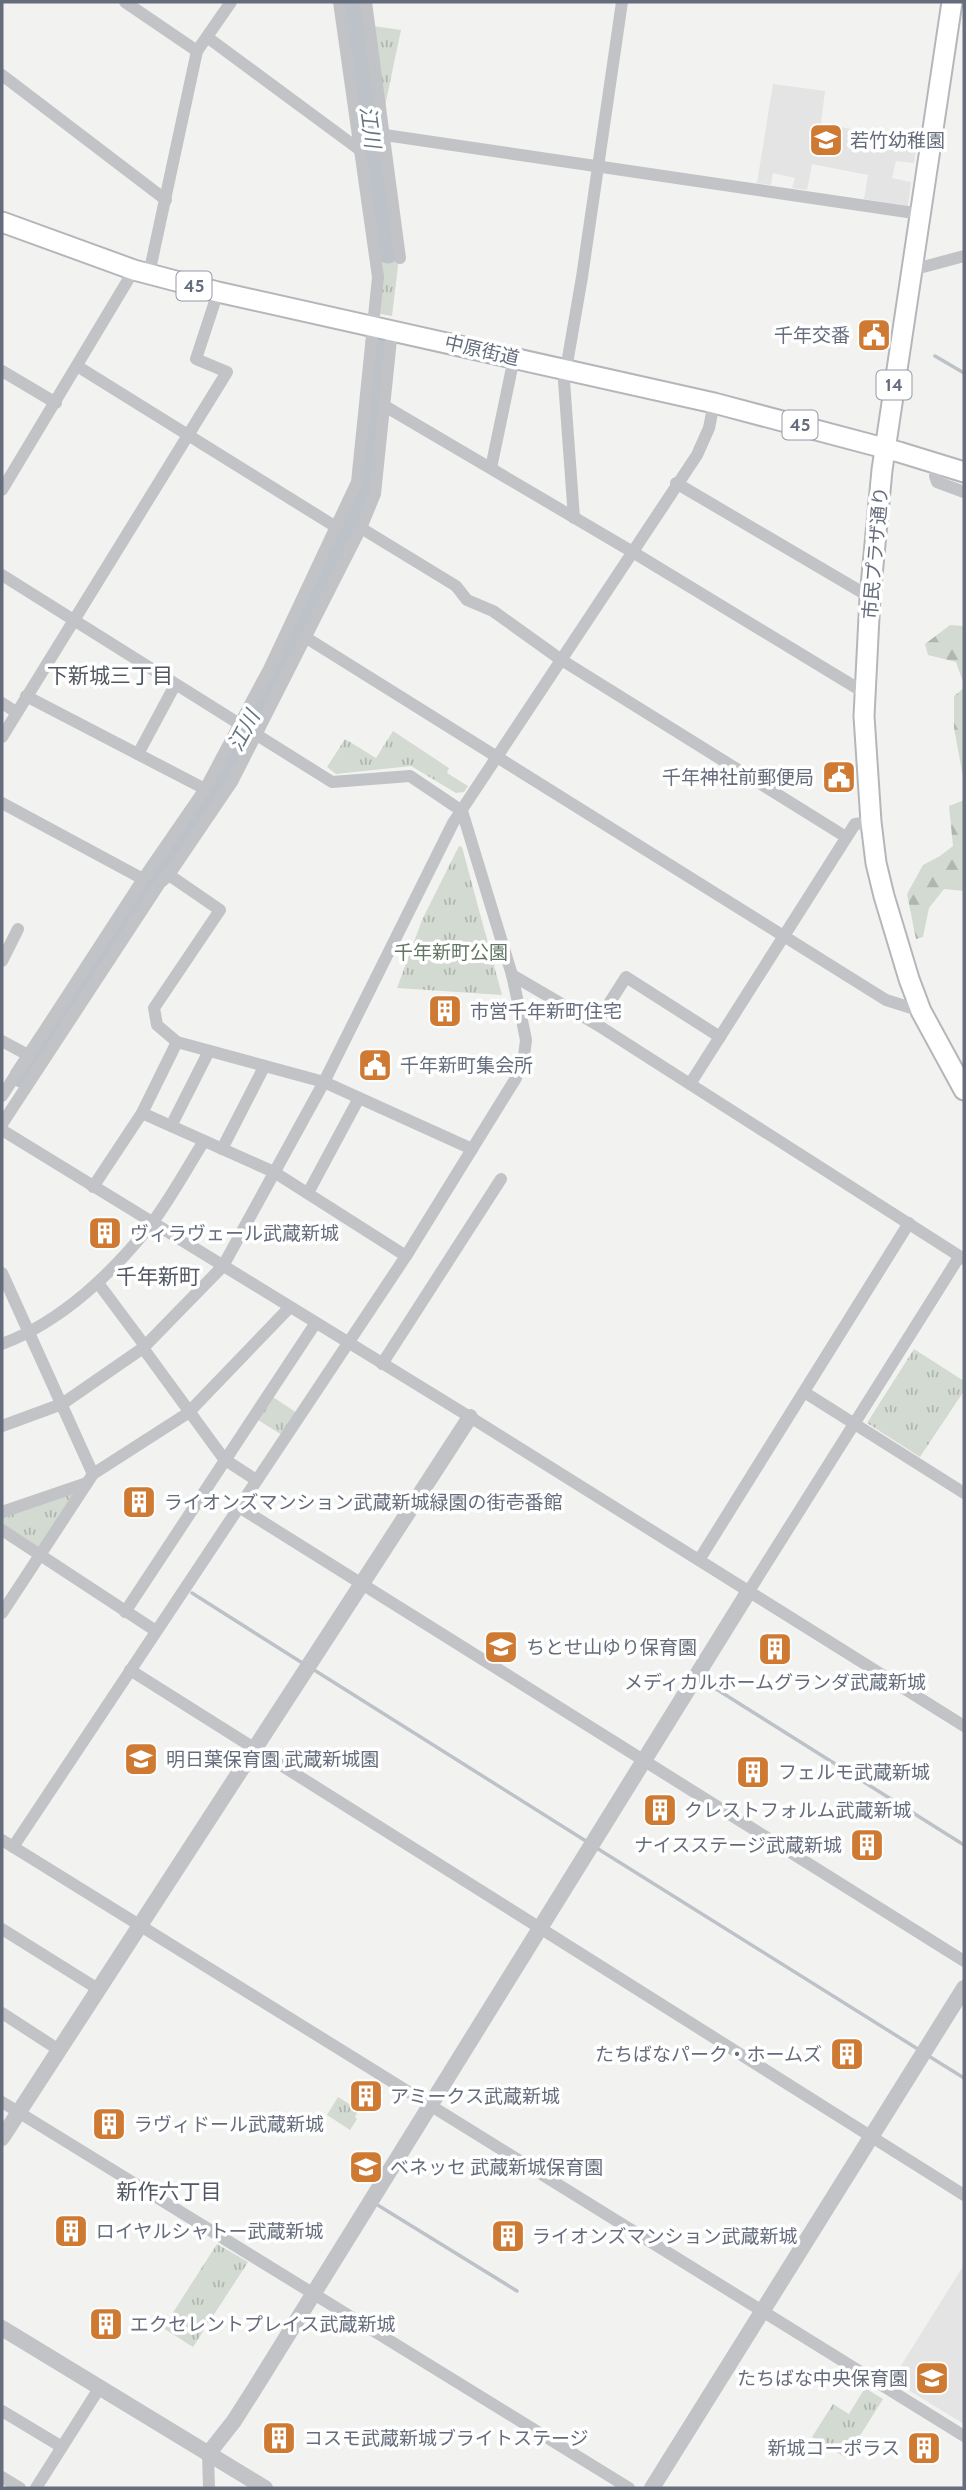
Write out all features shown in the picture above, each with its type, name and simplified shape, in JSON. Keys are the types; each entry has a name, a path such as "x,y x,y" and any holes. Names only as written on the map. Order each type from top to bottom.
{"main road":[{"name":"市民プラザ通り","path":"952,2 885,448 870,597 865,693 870,822 884,896 921,1011 964,1090"},
{"name":"中原街道","path":"2,222 142,272 218,292 715,403 964,472"}],"street":[{"path":"125,2 197,51"},
{"path":"2,489 77,366 142,272 166,200 197,51 231,2"},
{"path":"2,1124 164,879 232,782 361,528 375,494 383,405 383,328 339,2"},
{"path":"366,2 400,258"},
{"path":"574,518 565,370 582,277 622,2"},
{"path":"207,37 360,150"},
{"path":"2,75 166,200"},
{"path":"385,135 921,214"},
{"path":"912,270 964,256"},
{"path":"2,737 227,372 196,359 218,292"},
{"path":"2,1097 205,789 240,724 357,482 383,328"},
{"path":"491,468 514,358"},
{"path":"77,366 336,527"},
{"path":"2,371 55,403"},
{"path":"2,1426 62,1404 144,1347 223,1266 324,1082 453,823 705,441 715,403"},
{"path":"383,405 865,693"},
{"path":"938,465 936,482 964,492"},
{"path":"676,483 870,597"},
{"path":"361,528 456,586 467,600 493,611 560,659 846,837"},
{"path":"2,575 332,782 410,776 462,811 512,975 526,1040 524,1056 516,1078 406,1256 130,1670 7,1844 964,2436"},
{"path":"305,637 886,1000 921,1011"},
{"path":"138,754 175,685"},
{"path":"26,696 205,789"},
{"path":"2,703 16,712"},
{"path":"2,803 145,877 164,879 220,910 154,1008 157,1025 177,1042 324,1082 472,1149"},
{"path":"690,1084 786,936 846,837 855,824 870,822"},
{"path":"2,961 18,929"},
{"path":"209,2488 208,2454 234,2421 749,1591 962,1258 596,1024 512,975"},
{"path":"596,1024 626,977 720,1038"},
{"path":"2,1041 28,1055"},
{"path":"93,1187 142,1113 177,1042"},
{"path":"171,1126 209,1051"},
{"path":"222,1149 264,1067"},
{"path":"307,1193 359,1098"},
{"path":"142,1113 274,1172 406,1256"},
{"path":"2,1130 470,1417 964,1726"},
{"path":"2,1344 29,1334 98,1283 152,1223 204,1141"},
{"path":"382,1364 501,1179"},
{"path":"699,1560 909,1223"},
{"path":"2,1272 62,1404 90,1478"},
{"path":"98,1283 224,1460 256,1480"},
{"path":"2,1512 90,1478 188,1413 289,1308"},
{"path":"125,1612 315,1324"},
{"path":"804,1392 964,1493"},
{"path":"2,2138 470,1417"},
{"path":"2,1613 90,1478"},
{"path":"239,1507 964,1961"},
{"path":"2,1530 156,1631"},
{"path":"130,1670 964,2195"},
{"path":"2,1929 98,1989"},
{"path":"652,2488 964,1988"},
{"path":"2,2013 59,2050"},
{"path":"2,2102 629,2488"},
{"path":"2,2328 265,2488"},
{"path":"36,2488 100,2387"},
{"path":"2,2411 62,2447"},
{"path":"2,2477 20,2488"}],"shaded area":[{"path":"773,84 825,91 821,123 917,142 914,163 896,161 892,178 911,182 908,206 864,199 868,175 812,164 807,190 792,188 795,178 773,173 771,185 757,183"},
{"path":"964,2265 964,2424 892,2380"}],"green space":[{"path":"373,26 401,30 385,106"},
{"path":"366,29 398,266 392,316 380,314 381,256 350,34"},
{"path":"950,625 964,626 964,685 956,662 928,655 925,644"},
{"path":"964,688 964,782 954,728 954,696"},
{"path":"393,731 449,768 447,773 468,786 464,792 456,793 411,766 336,774 327,767 345,739 376,758"},
{"path":"964,800 964,891 944,889 929,908 923,937 916,939 907,894 923,865 953,846 949,806"},
{"name":"千年新町公園","path":"459,846 462,847 502,995 397,988 422,920"},
{"path":"914,1349 964,1381 964,1391 920,1457 867,1423"},
{"path":"273,1397 297,1413 282,1435 258,1420"},
{"path":"69,1492 72,1496 39,1546 33,1548 2,1526 2,1516"},
{"path":"338,2097 359,2110 350,2130 327,2115"},
{"path":"217,2244 248,2262 193,2347 163,2328"},
{"path":"865,2388 883,2399 846,2458 812,2437 833,2404 849,2414"}],"waterway":[{"name":"江川","path":"352,2 371,119 368,125 378,203 388,252"},
{"name":"江川","path":"21,1076 212,791 250,727 285,652 329,569 366,482 376,392 377,343"},
{"path":"935,356 964,373"},
{"path":"192,1593 304,1664"},
{"path":"311,1668 589,1843"},
{"path":"705,1682 964,1845"},
{"path":"595,1847 921,2051"},
{"path":"927,2055 964,2078"},
{"path":"376,2204 517,2291"}],"place":[{"name":"若竹幼稚園","path":"826,140"},
{"name":"千年交番","path":"874,335"},
{"name":"千年神社前郵便局","path":"839,777"},
{"name":"市営千年新町住宅","path":"445,1011"},
{"name":"千年新町集会所","path":"375,1065"},
{"name":"ヴィラヴェール武蔵新城","path":"105,1233"},
{"name":"ライオンズマンション武蔵新城緑園の街壱番館","path":"139,1502"},
{"name":"ちとせ山ゆり保育園","path":"501,1647"},
{"name":"メディカルホームグランダ武蔵新城","path":"775,1649"},
{"name":"明日葉保育園 武蔵新城園","path":"141,1759"},
{"name":"フェルモ武蔵新城","path":"753,1772"},
{"name":"クレストフォルム武蔵新城","path":"660,1810"},
{"name":"ナイスステージ武蔵新城","path":"867,1845"},
{"name":"たちばなパーク・ホームズ","path":"847,2054"},
{"name":"アミークス武蔵新城","path":"366,2096"},
{"name":"ラヴィドール武蔵新城","path":"109,2124"},
{"name":"ベネッセ 武蔵新城保育園","path":"366,2167"},
{"name":"ロイヤルシャトー武蔵新城","path":"71,2231"},
{"name":"ライオンズマンション武蔵新城","path":"508,2236"},
{"name":"エクセレントプレイス武蔵新城","path":"106,2324"},
{"name":"たちばな中央保育園","path":"932,2378"},
{"name":"コスモ武蔵新城ブライトステージ","path":"279,2438"},
{"name":"新城コーポラス","path":"924,2448"}],"district":[{"name":"下新城三丁目","path":"110,676"},
{"name":"千年新町","path":"158,1277"},
{"name":"新作六丁目","path":"169,2192"}]}
